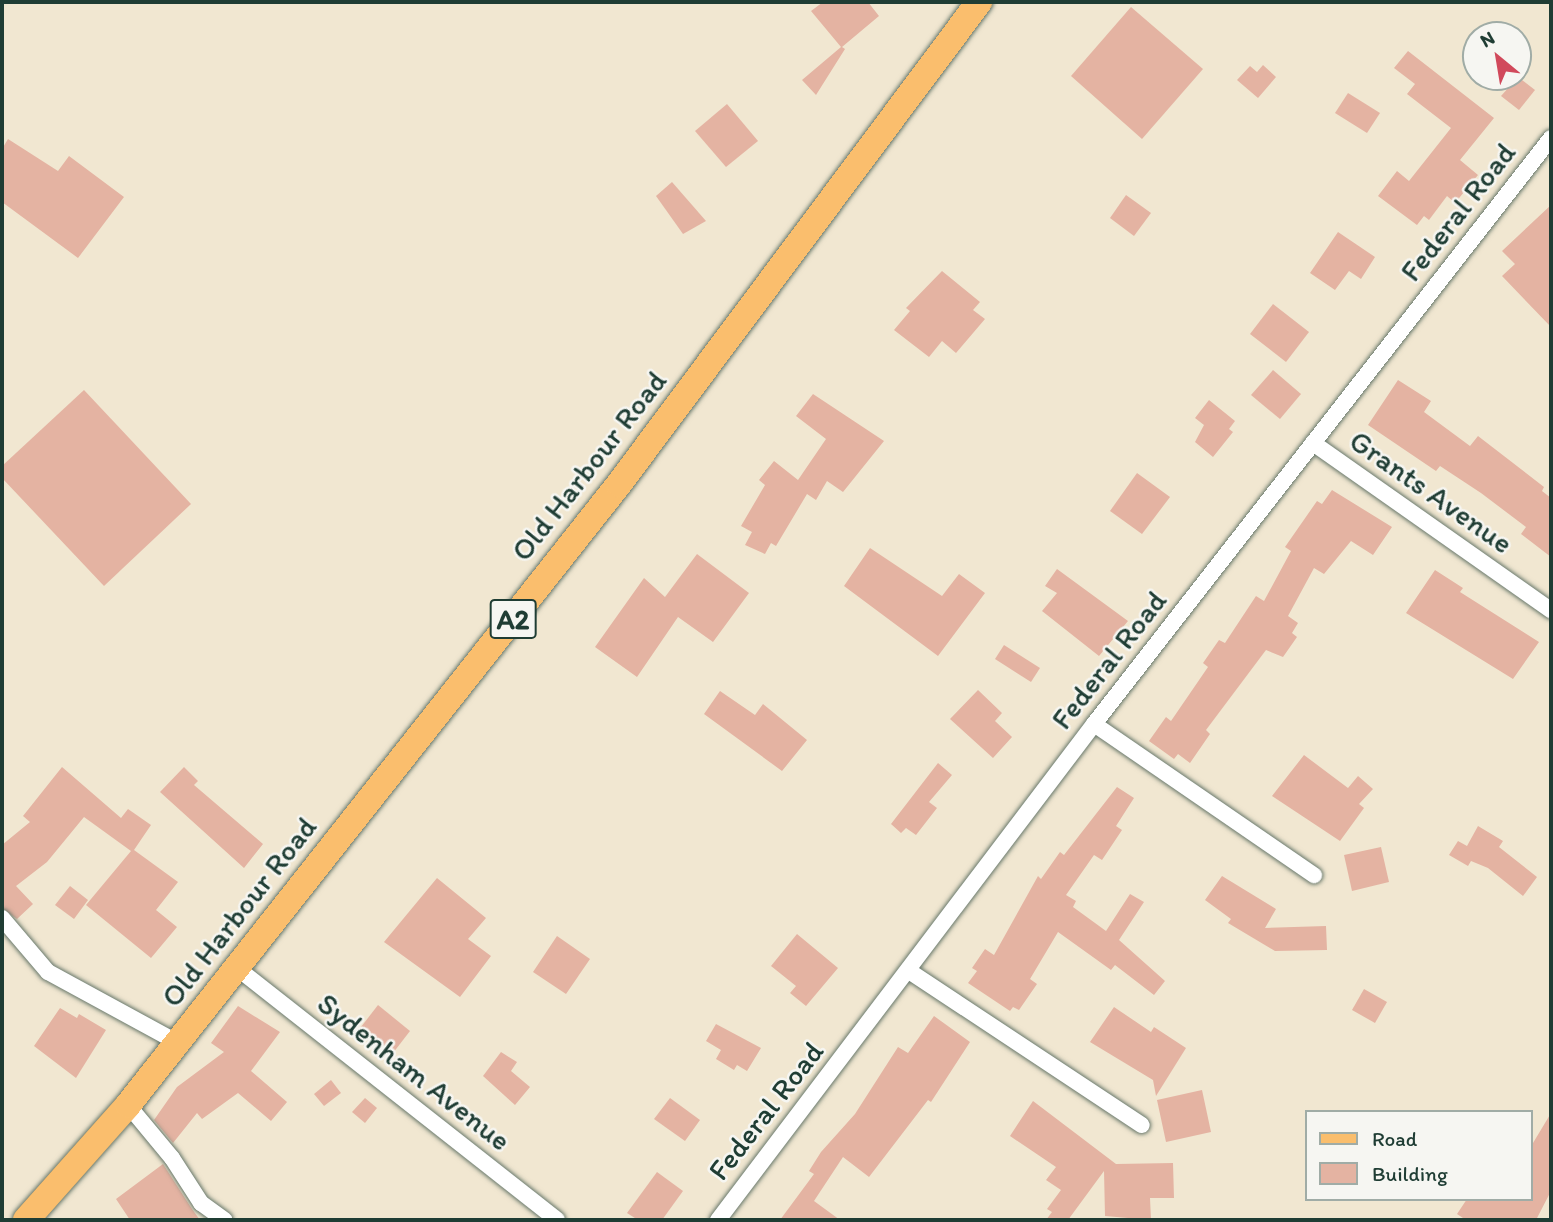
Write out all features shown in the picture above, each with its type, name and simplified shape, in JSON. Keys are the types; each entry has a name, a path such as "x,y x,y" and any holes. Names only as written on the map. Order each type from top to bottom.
{"main road":[{"name":"Old Harbour Road","path":"26,1220 128,1105 178,1043 619,484 979,2"}],"street":[{"name":"Federal Road","path":"718,1220 1094,724 1551,138"},
{"name":"Grants Avenue","path":"1313,443 1551,610"},
{"path":"1094,724 1314,875"},
{"path":"2,918 48,972 178,1043"},
{"name":"Sydenham Avenue","path":"237,968 557,1220"},
{"path":"909,971 1142,1125"},
{"path":"128,1105 173,1158 201,1203 224,1220"}],"building":[{"path":"823,2 868,2 879,16 842,47 845,49 816,95 802,80 841,47 811,11"},
{"path":"1131,7 1203,69 1142,139 1071,76"},
{"path":"1408,51 1494,118 1460,160 1478,175 1455,203 1447,196 1429,220 1424,216 1417,225 1378,196 1397,171 1409,181 1451,128 1407,94 1415,84 1394,68"},
{"path":"1263,65 1276,77 1258,98 1237,80 1250,66 1257,72"},
{"path":"1532,88 1535,90 1519,110 1501,96 1505,91 1532,91"},
{"path":"1348,93 1380,113 1367,133 1335,113"},
{"path":"727,104 758,141 726,167 695,131"},
{"path":"8,139 58,171 69,156 124,197 78,258 2,202 2,149"},
{"path":"672,182 706,221 683,234 656,196"},
{"path":"1126,195 1151,213 1134,236 1110,218"},
{"path":"1551,205 1551,327 1502,276 1515,264 1502,251"},
{"path":"1338,232 1375,257 1361,279 1349,271 1335,290 1310,273"},
{"path":"942,271 980,302 973,310 985,319 956,353 942,341 929,357 894,330 910,311 906,308"},
{"path":"1273,304 1309,332 1286,362 1250,334"},
{"path":"1273,370 1301,394 1280,419 1251,395"},
{"path":"1398,380 1431,401 1424,412 1470,446 1478,436 1544,487 1542,491 1551,498 1551,557 1521,534 1526,527 1481,493 1440,466 1436,471 1368,425"},
{"path":"84,390 191,504 104,586 2,478 2,466"},
{"path":"813,394 884,441 843,492 827,481 816,500 807,494 776,546 771,543 765,554 745,545 752,532 741,526 765,485 759,480 774,461 798,480 826,439 796,416"},
{"path":"1209,400 1235,421 1229,429 1233,432 1213,457 1195,442 1204,425 1195,418"},
{"path":"1137,473 1170,497 1142,534 1110,511"},
{"path":"1332,490 1392,527 1373,555 1351,541 1324,574 1314,568 1288,616 1298,623 1292,633 1297,637 1283,657 1266,650 1206,730 1210,734 1190,763 1178,754 1174,759 1149,741 1166,717 1171,721 1208,667 1203,663 1219,640 1225,643 1256,596 1264,601 1291,551 1285,547 1317,501 1322,504"},
{"path":"870,548 942,596 959,574 985,593 938,656 844,586"},
{"path":"697,554 749,593 713,642 678,617 637,677 595,647 644,578 665,597"},
{"path":"1057,569 1128,621 1099,656 1042,611 1057,593 1045,586"},
{"path":"1435,570 1463,588 1460,592 1539,642 1513,679 1406,613"},
{"path":"1004,645 1040,668 1031,682 995,659"},
{"path":"978,690 1002,713 995,721 1012,737 993,758 950,719"},
{"path":"720,691 755,715 763,704 807,740 782,771 704,714"},
{"path":"1304,755 1348,788 1358,776 1373,789 1359,804 1364,808 1340,841 1272,796"},
{"path":"938,763 952,775 929,802 937,808 916,835 906,828 901,833 891,824"},
{"path":"62,767 121,818 128,809 151,825 134,850 178,882 156,910 177,927 151,958 86,905 131,851 84,817 47,862 16,886 33,904 17,919 2,908 2,845 30,822 23,816"},
{"path":"184,767 198,781 194,785 263,844 244,868 160,792"},
{"path":"1117,787 1134,798 1116,826 1122,830 1102,860 1094,855 1066,895 1076,901 1073,907 1106,931 1130,894 1144,902 1119,940 1165,981 1154,995 1115,965 1111,970 1058,932 1030,979 1037,984 1019,1010 1013,1007 1010,1011 968,983 977,971 972,968 985,949 994,955 1038,876 1041,879 1060,852 1064,855"},
{"path":"1478,826 1503,841 1499,847 1537,877 1523,896 1488,868 1471,861 1468,866 1449,855 1458,841 1467,846"},
{"path":"1381,847 1389,882 1352,891 1344,855"},
{"path":"1222,876 1276,909 1265,928 1326,926 1327,950 1275,951 1228,923 1231,919 1205,900"},
{"path":"437,878 486,918 468,939 491,956 460,997 384,942"},
{"path":"70,886 88,900 74,919 55,905"},
{"path":"797,934 838,968 806,1006 790,993 796,986 771,966"},
{"path":"557,936 590,959 566,994 533,972"},
{"path":"1364,989 1387,1002 1375,1023 1352,1010"},
{"path":"378,1005 410,1031 393,1053 361,1027"},
{"path":"238,1006 280,1032 251,1071 287,1102 271,1121 238,1093 202,1119 197,1113 173,1143 154,1120 177,1087 224,1052 211,1043"},
{"path":"1114,1007 1151,1032 1154,1027 1186,1048 1156,1096 1153,1080 1090,1042"},
{"path":"60,1008 77,1018 79,1014 106,1030 76,1078 34,1046"},
{"path":"934,1016 970,1042 931,1102 928,1100 869,1177 843,1157 814,1201 840,1220 780,1220 814,1174 809,1171 821,1152 855,1114 898,1047 908,1053"},
{"path":"716,1024 761,1048 747,1071 737,1065 734,1070 716,1059 721,1050 706,1041"},
{"path":"501,1052 517,1062 511,1071 530,1087 515,1105 483,1076"},
{"path":"331,1080 341,1093 324,1106 314,1094"},
{"path":"1202,1090 1211,1132 1166,1142 1157,1100"},
{"path":"365,1098 377,1108 365,1123 352,1112"},
{"path":"670,1098 700,1120 685,1141 654,1119"},
{"path":"1033,1101 1116,1164 1173,1163 1174,1198 1150,1198 1151,1220 1105,1216 1104,1171 1068,1220 1046,1220 1052,1212 1047,1209 1061,1190 1046,1180 1056,1167 1010,1136"},
{"path":"1551,1113 1551,1191 1536,1220 1466,1220 1457,1214 1466,1201 1532,1201 1532,1145"},
{"path":"163,1164 200,1220 130,1220 116,1199"},
{"path":"657,1172 683,1191 662,1220 638,1220 627,1213"}]}
